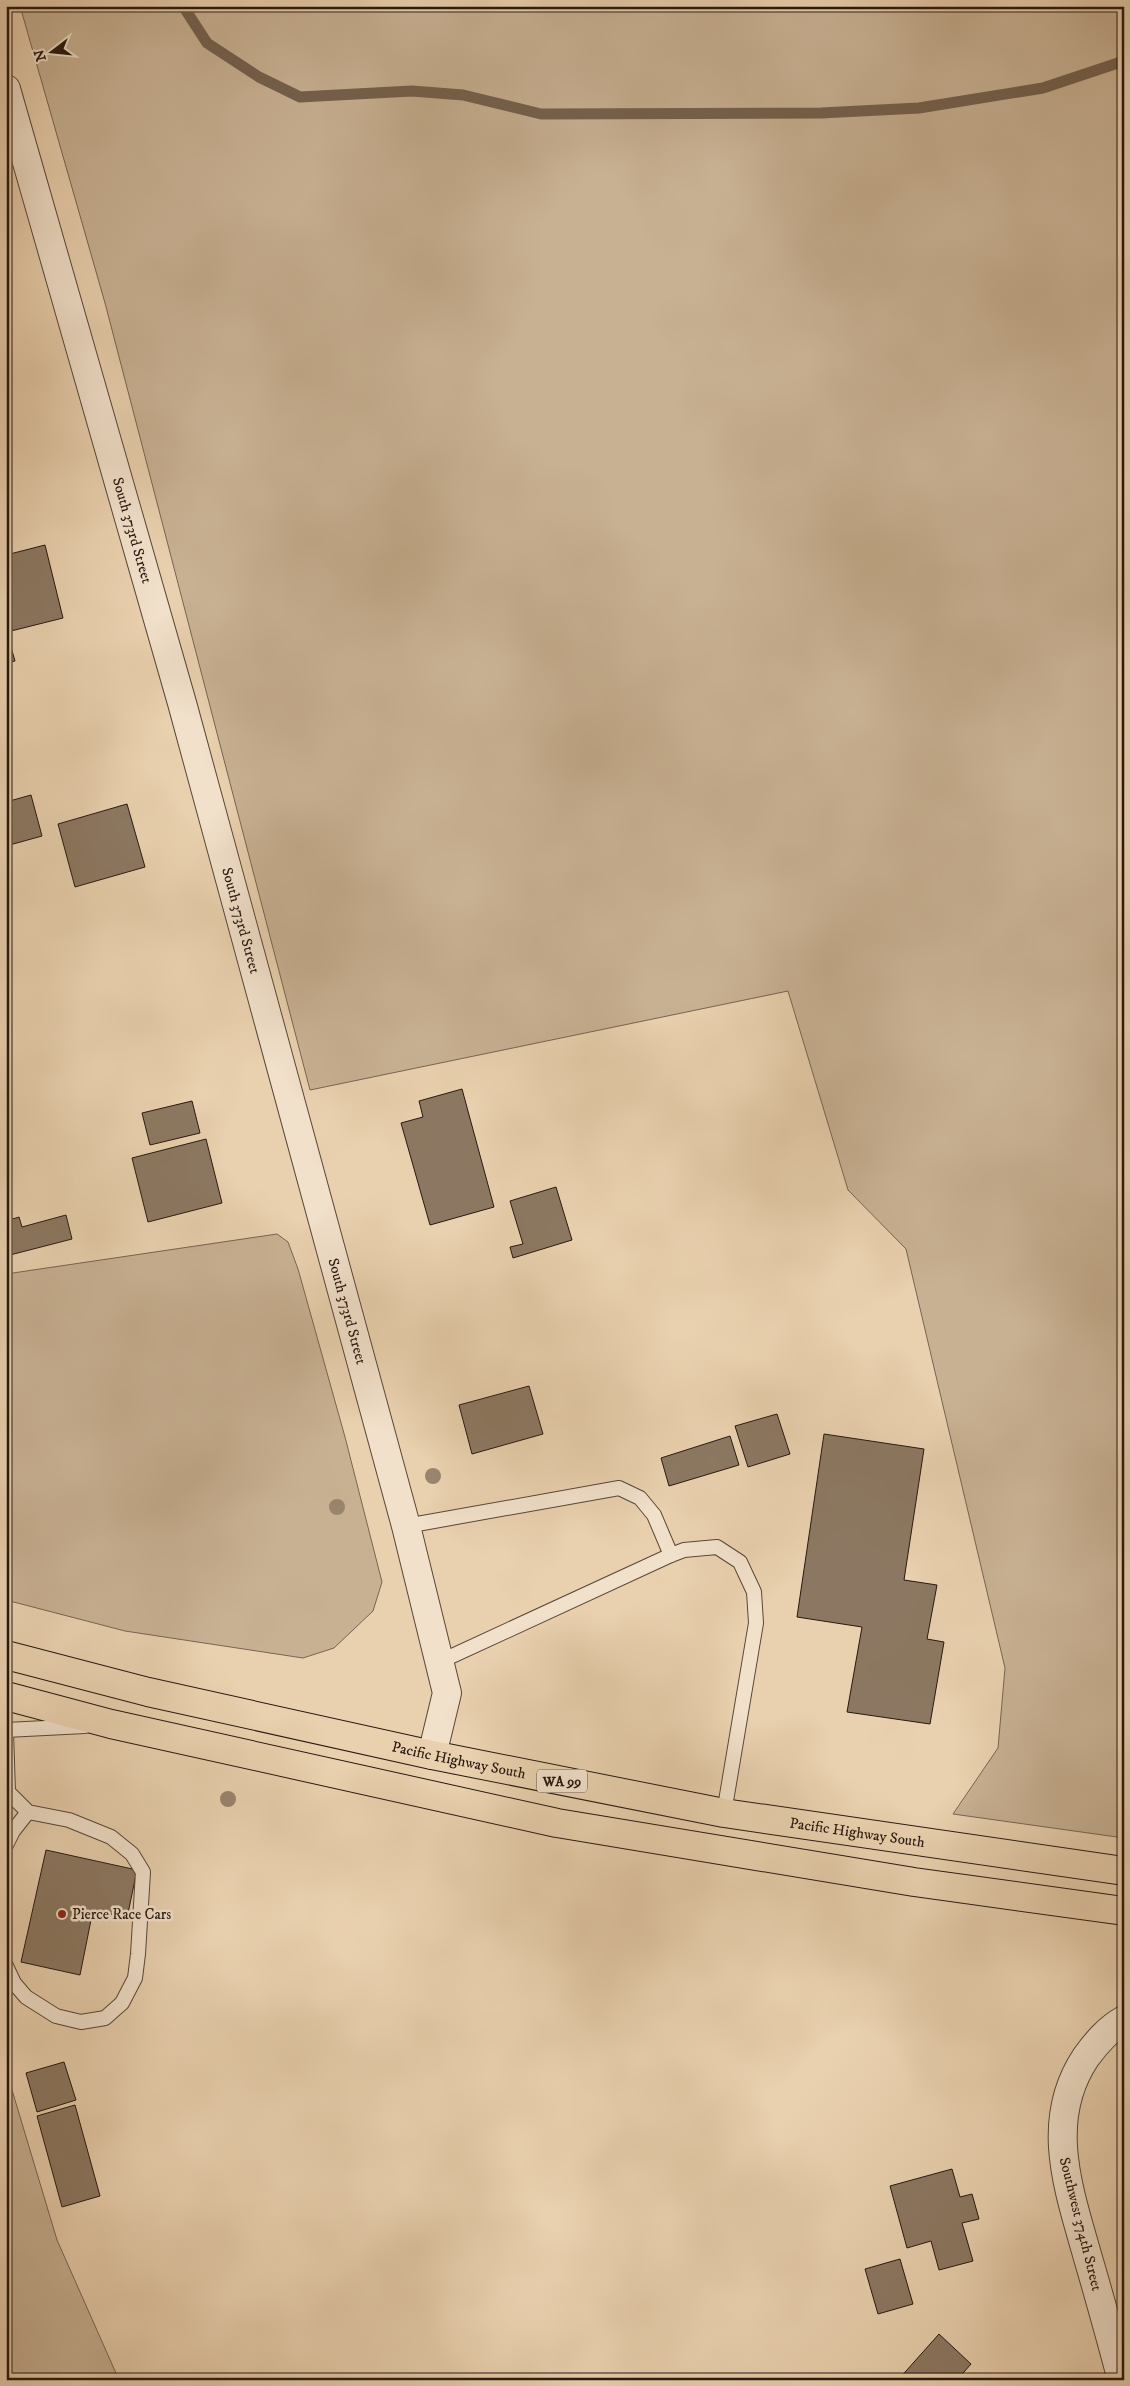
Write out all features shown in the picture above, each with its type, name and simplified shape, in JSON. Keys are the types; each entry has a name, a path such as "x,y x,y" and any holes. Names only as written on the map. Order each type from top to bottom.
{"main road":[{"name":"Pacific Highway South","path":"6,1655 148,1692 432,1755 724,1813 1124,1871"},
{"path":"6,1696 111,1724 557,1823 914,1882 1124,1911"}],"street":[{"name":"South 373rd Street","path":"6,89 182,703 406,1526 447,1694 432,1755"},
{"name":"Southwest 374th Street","path":"1122,2380 1072,2202 1062,2153 1063,2110 1075,2074 1095,2044 1112,2026 1124,2020"}],"lane":[{"path":"406,1526 619,1488 640,1498 654,1515 671,1555"},
{"path":"439,1662 671,1555 684,1550 717,1547 740,1562 754,1592 756,1623 724,1813"},
{"path":"6,1966 14,1983 26,1997 56,2016 81,2022 105,2018 122,2003 135,1978 144,1872 132,1854 111,1837 77,1823 28,1812 8,1792 6,1731 111,1724"},
{"path":"6,1845 28,1812"}],"shaded area":[{"path":"20,6 1124,6 1124,1838 953,1814 998,1748 1005,1668 906,1249 848,1190 788,991 310,1090 105,303"},
{"path":"277,1234 288,1242 298,1269 345,1437 382,1582 373,1611 334,1648 303,1658 125,1631 6,1600 6,1274"},
{"path":"6,2070 57,2240 119,2380 6,2380"}],"building":[{"path":"45,545 63,618 11,631 6,613 6,555"},
{"path":"6,630 15,661 6,663"},
{"path":"31,795 42,836 6,846 6,802"},
{"path":"127,804 145,867 75,887 58,824"},
{"path":"462,1089 494,1207 430,1225 401,1123 423,1117 419,1101"},
{"path":"192,1101 200,1133 150,1145 142,1113"},
{"path":"206,1139 222,1203 148,1222 132,1158"},
{"path":"556,1187 572,1240 513,1258 510,1247 523,1244 510,1201"},
{"path":"66,1215 72,1239 10,1255 6,1242 6,1221 19,1217 22,1227"},
{"path":"529,1386 543,1434 472,1454 459,1405"},
{"path":"777,1414 790,1454 748,1467 735,1426"},
{"path":"824,1434 924,1449 904,1580 937,1585 927,1639 944,1642 930,1724 847,1712 862,1627 797,1617"},
{"path":"730,1436 739,1465 669,1486 661,1458"},
{"name":"Pierce Race Cars","path":"46,1850 137,1870 127,1918 93,1910 80,1975 21,1962"},
{"path":"64,2062 76,2100 37,2112 26,2073"},
{"path":"75,2105 100,2196 62,2207 37,2116"},
{"path":"952,2169 960,2197 972,2194 979,2219 962,2223 973,2261 939,2270 931,2241 907,2248 890,2186"},
{"path":"900,2259 913,2304 878,2314 865,2269"},
{"path":"939,2334 971,2364 957,2380 898,2380"}],"waterway":[{"path":"183,6 207,43 259,77 300,97 412,91 463,95 541,114 821,113 919,108 1043,88 1124,61"}],"place":[{"name":"Pierce Race Cars","path":"62,1914"}]}
